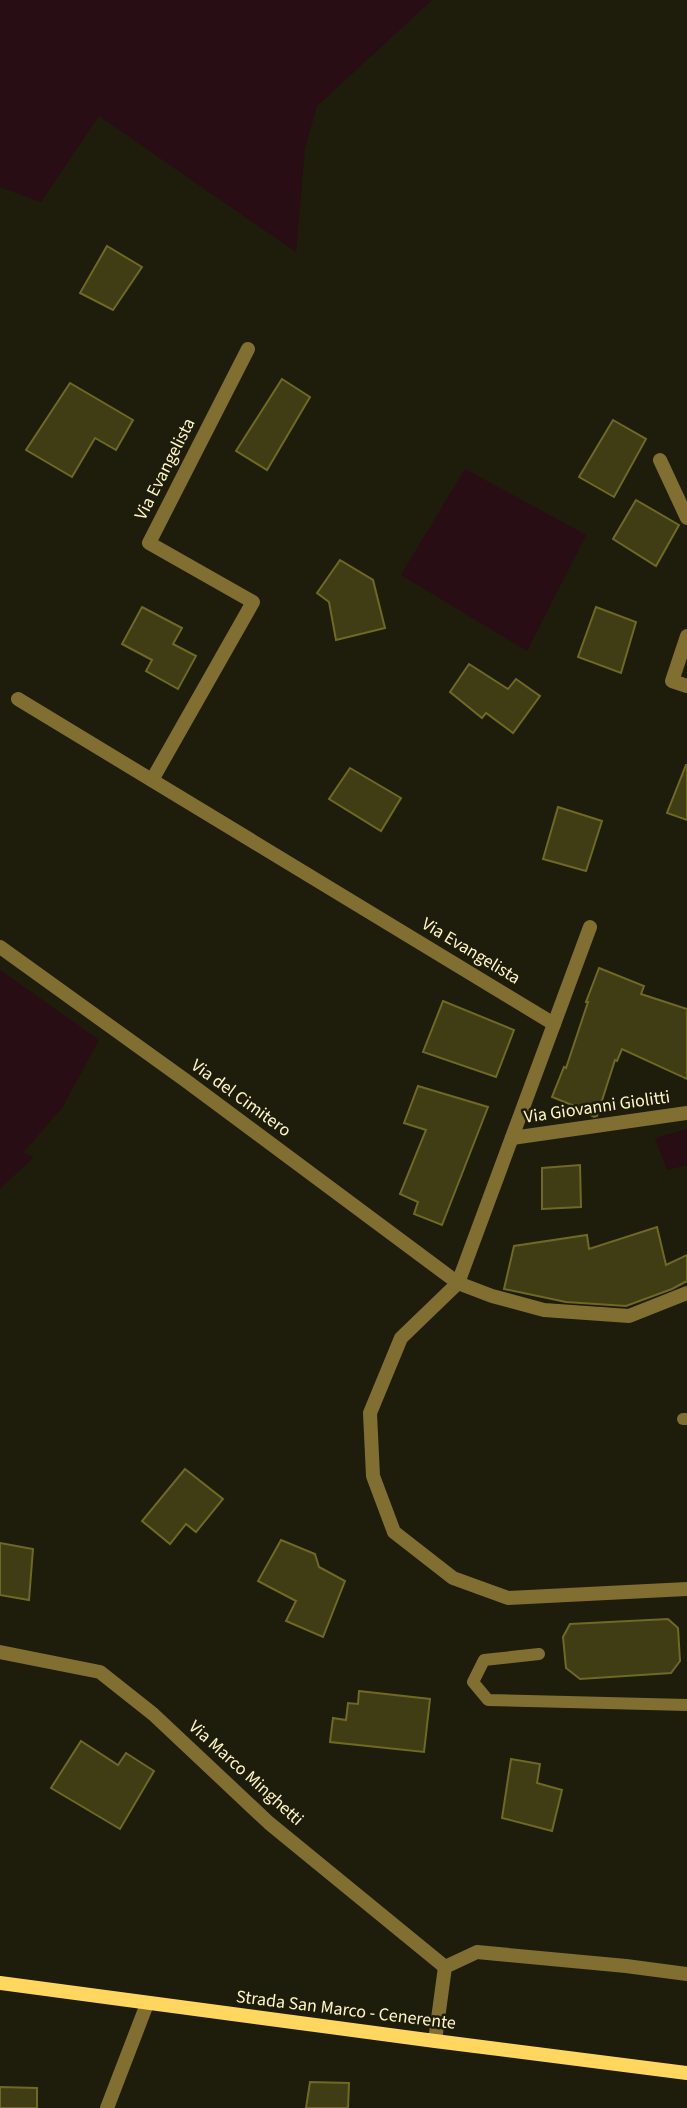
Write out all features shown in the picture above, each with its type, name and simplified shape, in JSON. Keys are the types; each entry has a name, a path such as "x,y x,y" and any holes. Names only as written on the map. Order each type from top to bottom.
{"main road":[{"name":"Strada San Marco - Cenerente","path":"0,1983 687,2073"}],"street":[{"name":"Via Evangelista","path":"152,780 253,602 149,543 248,349"},
{"path":"660,460 687,517"},
{"path":"687,636 671,681 687,686"},
{"name":"Via Evangelista","path":"18,699 554,1024"},
{"path":"590,927 458,1283 401,1338 370,1413 373,1476 394,1532 453,1578 508,1598 687,1589"},
{"name":"Via del Cimitero","path":"0,947 185,1080 458,1283 492,1296 544,1310 629,1316 687,1293"},
{"name":"Via Giovanni Giolitti","path":"512,1138 686,1111"},
{"name":"Via Marco Minghetti","path":"0,1652 100,1672 153,1714 269,1823 445,1967"},
{"path":"435,2041 445,1967 477,1952 615,1964 687,1974"},
{"path":"107,2108 147,2004"}],"lane":[{"path":"539,1654 484,1660 473,1682 488,1700 687,1705"}],"shaded area":[{"path":"0,0 432,0 317,106 305,148 296,252 99,116 41,202 0,187"},
{"path":"465,469 586,535 527,651 401,575"},
{"path":"0,970 99,1040 62,1108 23,1153 34,1157 0,1189"},
{"path":"687,1129 687,1165 667,1170 655,1138"}],"building":[{"path":"107,246 142,267 113,310 80,293"},
{"path":"282,379 310,397 267,470 236,451"},
{"path":"70,383 133,420 116,450 95,438 72,477 26,450"},
{"path":"613,420 646,439 614,497 579,477"},
{"path":"636,500 679,525 656,566 613,539"},
{"path":"340,560 373,580 385,628 336,640 329,602 317,593"},
{"path":"142,607 182,628 173,644 196,656 178,689 146,671 152,660 122,644"},
{"path":"596,607 636,622 621,673 578,657"},
{"path":"469,664 508,689 516,679 540,696 513,733 486,713 482,718 450,692"},
{"path":"687,765 687,820 667,813"},
{"path":"350,768 401,798 381,831 329,799"},
{"path":"558,807 602,821 586,871 543,859"},
{"path":"599,968 644,986 641,994 687,1009 687,1079 622,1049 617,1061 615,1060 597,1116 594,1117 552,1097 564,1067 566,1068"},
{"path":"443,1001 514,1030 496,1077 423,1052"},
{"path":"418,1086 488,1107 442,1225 414,1214 418,1202 400,1194 426,1130 404,1123"},
{"path":"580,1165 581,1207 542,1209 542,1168"},
{"path":"657,1227 666,1265 687,1255 687,1281 672,1289 626,1306 566,1302 504,1289 514,1246 587,1235 589,1249"},
{"path":"185,1469 223,1499 196,1532 186,1524 170,1544 142,1521"},
{"path":"281,1540 315,1554 319,1567 345,1581 323,1637 286,1621 296,1601 258,1581"},
{"path":"0,1543 33,1549 29,1600 0,1595"},
{"path":"668,1619 678,1628 680,1661 671,1673 580,1679 566,1668 563,1637 570,1624"},
{"path":"359,1691 430,1699 424,1752 330,1742 333,1718 346,1720 348,1703 358,1704"},
{"path":"81,1741 118,1765 126,1753 154,1771 120,1829 51,1788"},
{"path":"511,1759 540,1764 537,1783 562,1790 552,1831 502,1818"},
{"path":"310,2082 349,2083 348,2108 306,2108"},
{"path":"0,2087 37,2088 37,2108 0,2108"}]}
